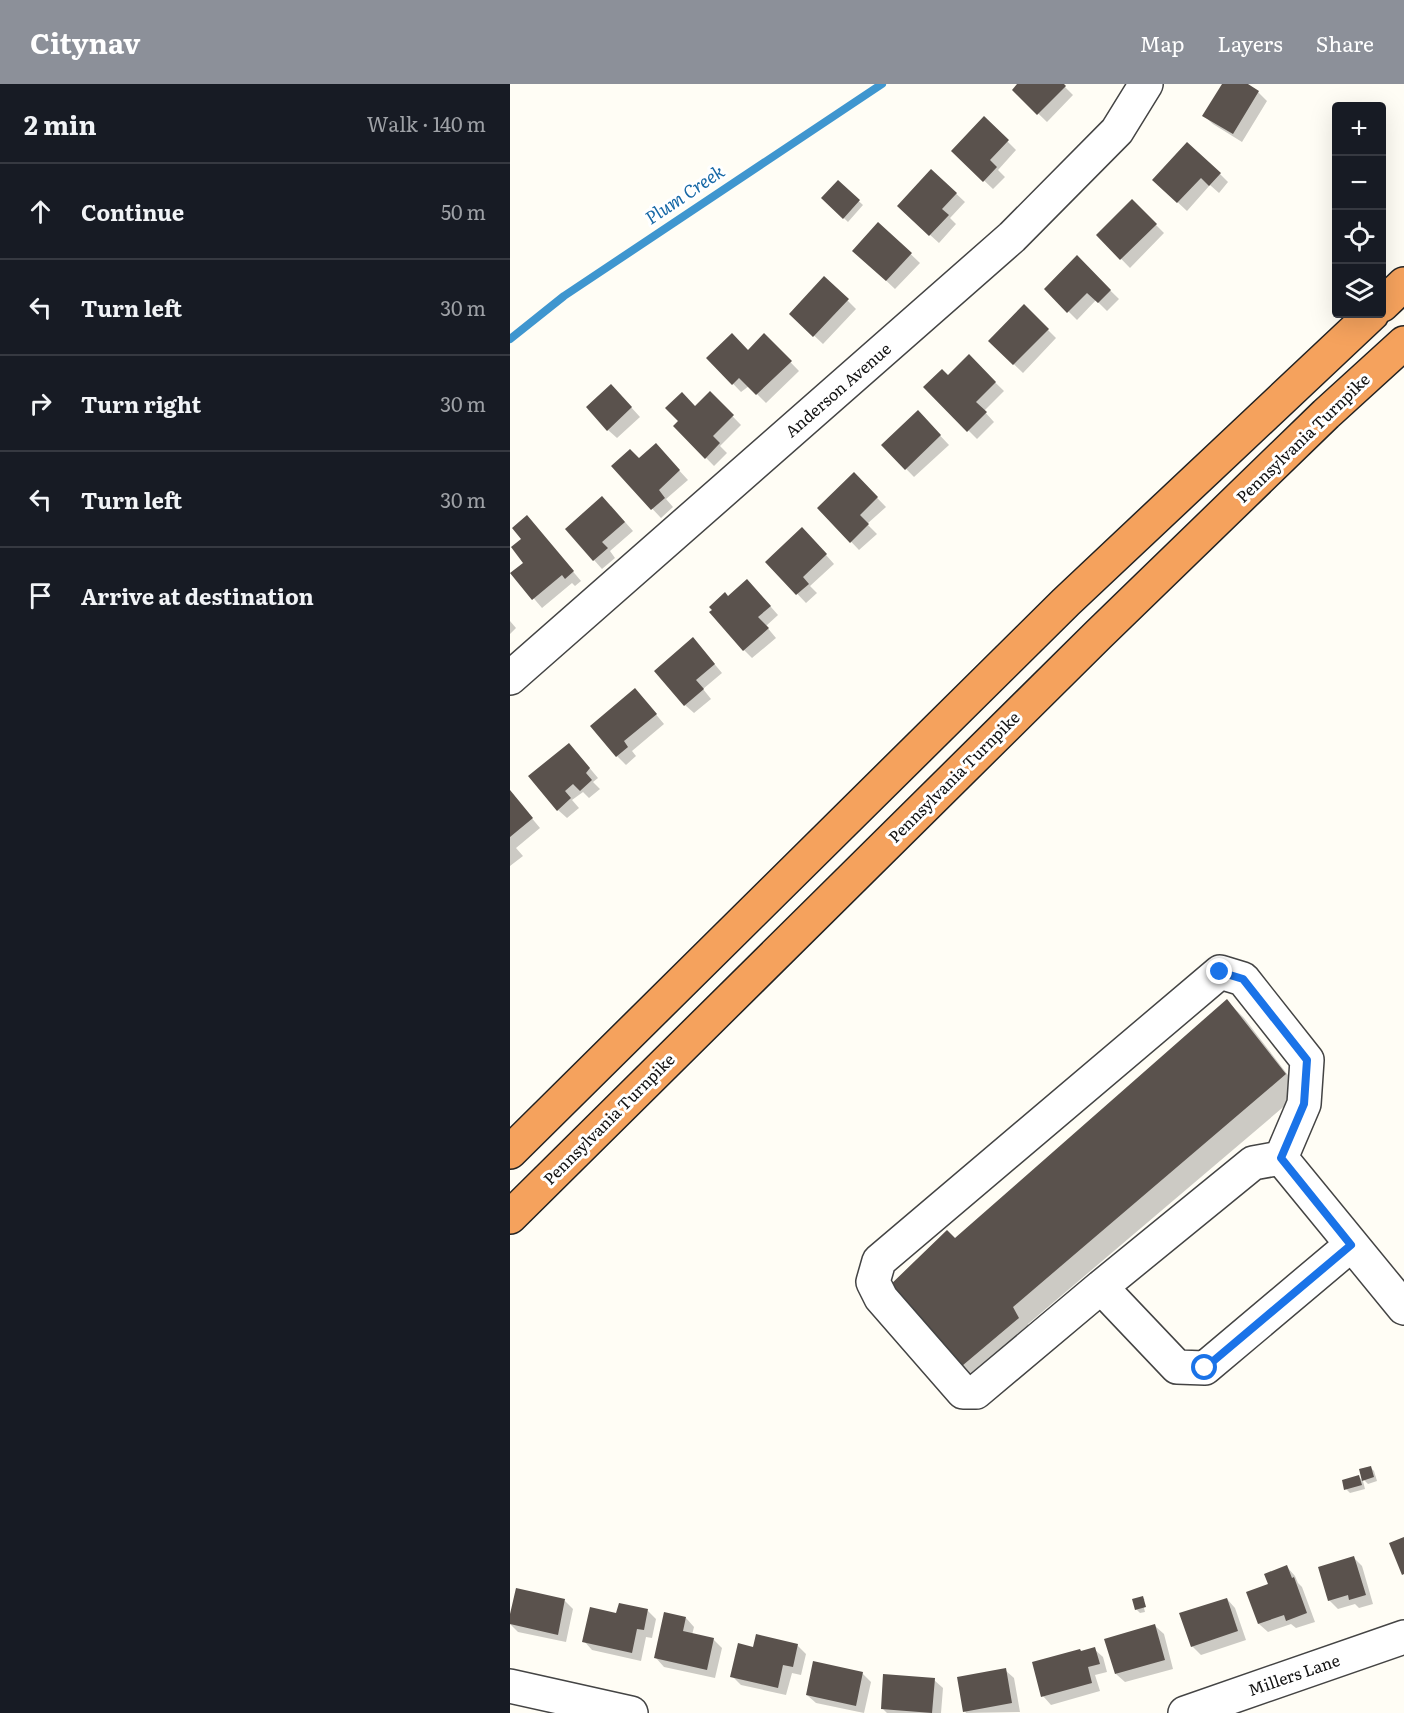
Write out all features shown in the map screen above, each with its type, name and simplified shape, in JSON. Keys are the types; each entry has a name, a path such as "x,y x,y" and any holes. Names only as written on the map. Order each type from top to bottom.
{"highway":[{"path":"1386,301 1404,284"},
{"path":"510,1152 1066,602 1368,318"},
{"name":"Pennsylvania Turnpike","path":"510,1217 1106,627 1326,414 1404,342"}],"street":[{"name":"Anderson Avenue","path":"510,678 1012,237 1117,131 1146,84"},
{"path":"1220,972 1243,979 1307,1060 1304,1104 1281,1158 1253,1162 976,1392 963,1392 881,1298 873,1282 879,1261 1220,972"},
{"path":"1281,1158 1404,1308"},
{"path":"1101,1287 1177,1367 1205,1368 1351,1245"},
{"name":"Millers Lane","path":"1185,1713 1404,1637"},
{"path":"510,1686 610,1711"}],"building":[{"path":"1017,84 1064,84 1066,86 1037,115 1012,90"},
{"path":"1222,84 1248,84 1259,91 1233,134 1202,116"},
{"path":"984,116 1009,140 990,160 997,167 983,182 951,151"},
{"path":"1187,142 1221,173 1209,186 1201,178 1177,203 1152,180"},
{"path":"931,169 957,193 942,209 949,215 929,236 897,206"},
{"path":"838,180 860,200 843,219 821,198"},
{"path":"1132,199 1157,224 1120,260 1096,235"},
{"path":"878,222 912,253 886,281 852,251"},
{"path":"1077,255 1111,290 1098,303 1087,293 1067,313 1044,289"},
{"path":"824,276 849,299 813,337 789,314"},
{"path":"1024,304 1049,329 1013,365 988,341"},
{"path":"732,333 748,350 764,333 792,361 756,395 739,378 732,385 706,358"},
{"path":"969,354 996,382 976,402 987,412 967,432 923,387 942,369 948,375"},
{"path":"611,384 632,407 607,431 586,407"},
{"path":"710,391 734,415 713,436 720,443 705,459 673,426 678,421 665,408 682,392 695,406"},
{"path":"918,410 941,435 905,470 881,445"},
{"path":"656,443 680,470 659,490 665,498 651,510 611,466 630,449 639,458"},
{"path":"854,472 878,497 860,515 869,524 850,543 817,508"},
{"path":"602,496 625,522 602,542 608,548 593,561 565,529"},
{"path":"527,515 574,571 565,579 562,575 532,600 510,573 523,563 511,547 521,539 512,528"},
{"path":"802,527 827,554 803,577 809,584 796,595 765,562"},
{"path":"747,579 771,606 758,617 769,628 743,651 709,612 712,610 709,607 725,592 728,596"},
{"path":"693,637 715,664 696,680 704,689 684,706 654,671"},
{"path":"635,688 657,714 624,741 628,747 616,757 590,726"},
{"path":"569,743 590,768 586,773 592,780 580,791 573,784 565,791 571,798 557,811 528,776"},
{"path":"510,790 533,818 510,837"},
{"path":"1227,999 1286,1074 1013,1307 1019,1318 956,1371 886,1289 947,1230 955,1238"},
{"path":"1371,1466 1374,1477 1362,1481 1359,1469"},
{"path":"1359,1475 1362,1485 1344,1490 1342,1480"},
{"path":"1404,1537 1404,1574 1402,1575 1389,1543"},
{"path":"1354,1556 1366,1595 1349,1600 1348,1595 1328,1601 1318,1567"},
{"path":"1287,1565 1292,1578 1294,1577 1307,1613 1286,1621 1284,1615 1258,1624 1246,1592 1268,1584 1264,1574"},
{"path":"516,1588 565,1599 558,1635 510,1624"},
{"path":"1143,1596 1146,1607 1135,1610 1132,1599"},
{"path":"1227,1598 1238,1631 1191,1647 1179,1613"},
{"path":"619,1603 648,1609 644,1630 637,1629 632,1653 582,1642 590,1607 616,1613"},
{"path":"664,1612 686,1617 683,1631 714,1638 707,1670 654,1658"},
{"path":"1155,1624 1165,1660 1115,1674 1104,1639"},
{"path":"756,1634 798,1644 793,1667 783,1665 778,1688 730,1677 738,1643 753,1647"},
{"path":"1095,1647 1100,1664 1088,1667 1092,1683 1041,1697 1032,1662"},
{"path":"813,1661 863,1672 856,1706 806,1695"},
{"path":"1006,1668 1012,1703 963,1712 957,1677"},
{"path":"883,1674 935,1678 932,1713 881,1709"}],"waterway":[{"name":"Plum Creek","path":"510,339 564,296 882,84"}],"route":[{"path":"1205,1368 1351,1245 1281,1158 1304,1104 1307,1060 1243,979 1220,972"}]}
